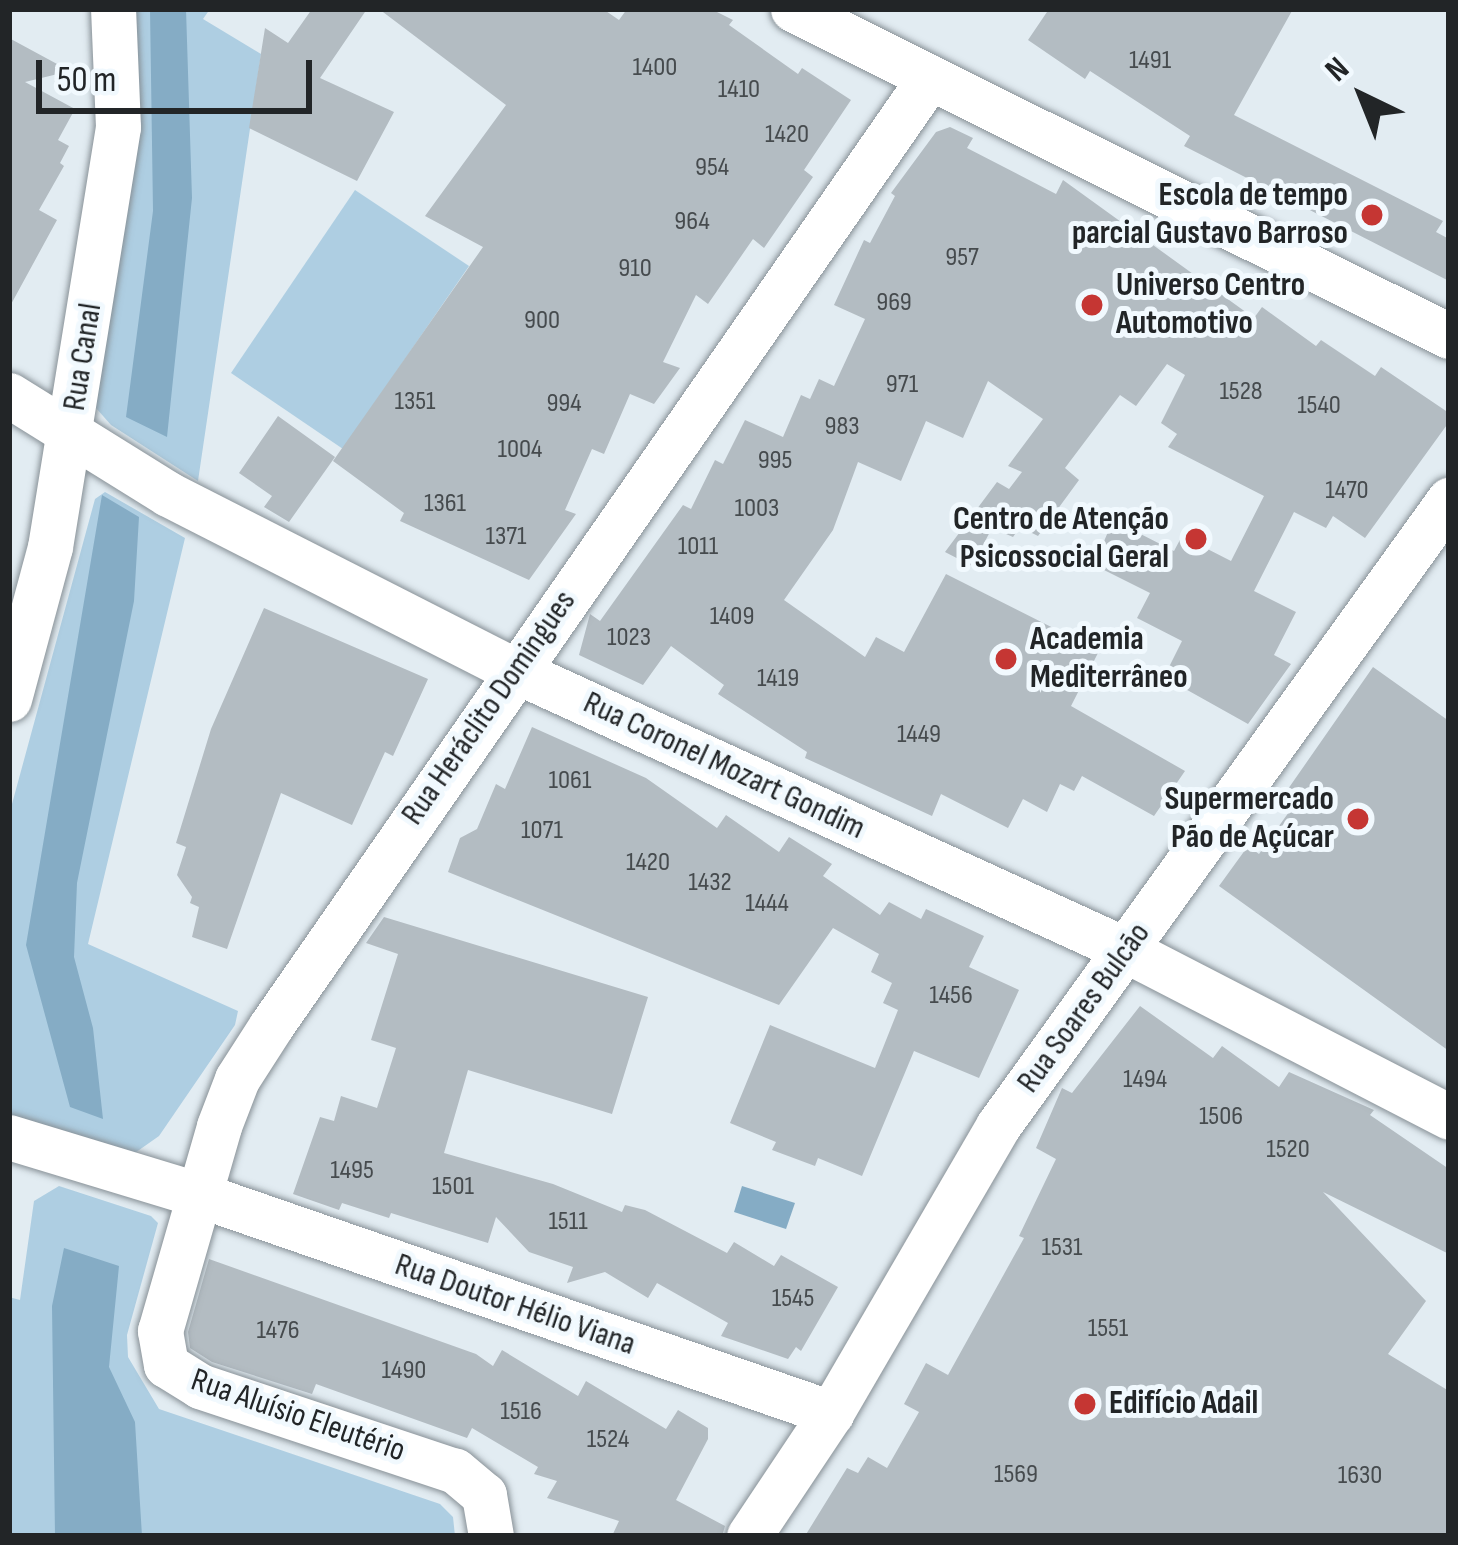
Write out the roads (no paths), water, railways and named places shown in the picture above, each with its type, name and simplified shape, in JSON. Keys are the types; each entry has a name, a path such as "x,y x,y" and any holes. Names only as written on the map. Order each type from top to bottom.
{"street":[{"name":"Rua Canal","path":"9,699 50,547 118,128 113,9"},
{"path":"793,9 1449,336"},
{"name":"Rua Heráclito Domingues","path":"200,1195 237,1079 514,670 930,77"},
{"name":"Rua Coronel Mozart Gondim","path":"9,395 168,494 514,670 1126,950 1449,1117"},
{"name":"Rua Soares Bulcão","path":"749,1536 831,1413 998,1126 1449,500"},
{"path":"9,1137 200,1195"},
{"name":"Rua Doutor Hélio Viana","path":"200,1195 831,1413"},
{"name":"Rua Aluísio Eleutério","path":"200,1195 160,1330 166,1365 200,1386 455,1471 484,1495 491,1536"}],"place":[{"name":"Escola de tempo parcial Gustavo Barroso","path":"1372,215"},
{"name":"Universo Centro Automotivo","path":"1092,305"},
{"name":"Centro de Atenção Psicossocial Geral","path":"1196,539"},
{"name":"Academia Mediterrâneo","path":"1006,659"},
{"name":"Supermercado Pão de Açúcar","path":"1358,819"},
{"name":"Edifício Adail","path":"1085,1404"}]}
